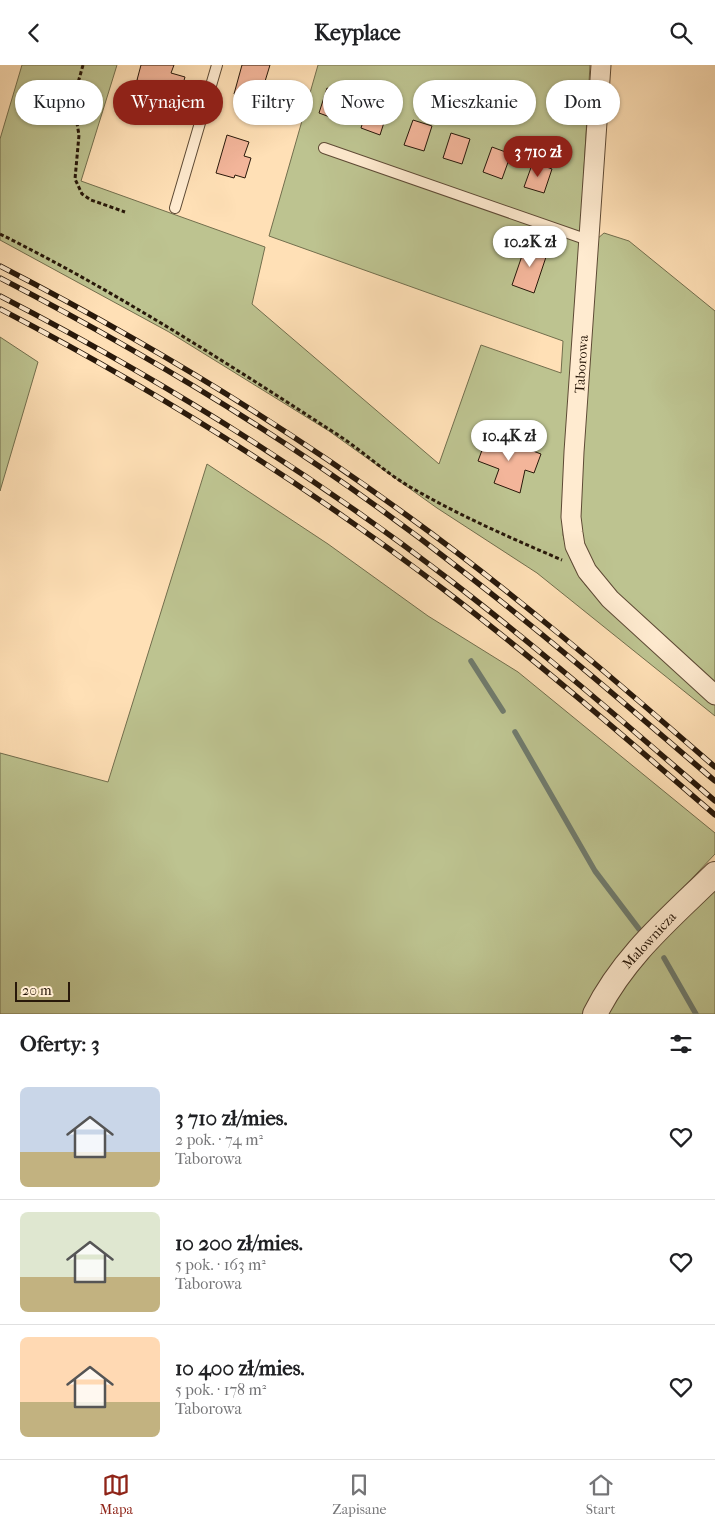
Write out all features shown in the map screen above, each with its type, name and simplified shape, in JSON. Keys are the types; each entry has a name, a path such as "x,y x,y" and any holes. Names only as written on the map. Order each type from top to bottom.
{"street":[{"name":"Taborowa","path":"601,65 571,517 575,547 587,571 610,599 715,695"},
{"name":"Malownicza","path":"595,1014 610,985 636,950 715,874"}],"lane":[{"path":"175,207 217,65"},
{"path":"324,148 590,241"}],"path":[{"path":"83,65 76,90 75,112 78,135 74,179 82,194 91,200 125,212"},
{"path":"0,233 70,269 160,321 352,444 410,487 516,540 587,571"}],"green space":[{"path":"22,65 117,65 103,110 103,80 18,80"},
{"path":"318,65 590,65 589,80 546,80 546,125 587,125 563,535 572,563 587,587 715,704 715,716 537,573 437,508 329,431 169,332 0,240 0,139 15,89 15,125 98,125 81,181 265,247 252,304 439,464 481,345 561,373 563,341 269,236 301,125 313,125 313,82"},
{"path":"604,233 629,241 715,311 715,687 661,640 621,601 592,563 584,546 580,525 580,504 597,239"},
{"path":"0,337 38,362 0,491"},
{"path":"207,464 328,544 428,616 518,672 715,833 715,854 614,961 602,979 585,1014 0,1014 0,753 108,782"},
{"path":"715,885 715,1014 605,1014 625,978"}],"building":[{"path":"141,65 174,65 171,73 185,77 184,80 137,80"},
{"path":"242,65 270,65 265,80 238,80"},
{"path":"323,100 323,114 319,113"},
{"path":"413,120 413,125 432,126 424,151 404,145"},
{"path":"362,125 383,125 380,135 361,128"},
{"path":"451,133 470,139 462,164 443,158"},
{"path":"227,135 249,142 244,156 251,158 245,178 235,175 234,178 216,173"},
{"path":"492,147 511,154 502,179 483,172"},
{"path":"533,162 552,169 544,193 524,187"},
{"path":"526,244 548,251 534,293 512,285"},
{"path":"488,434 541,454 534,473 525,470 520,493 494,483 499,469 478,461"}],"waterway":[{"path":"471,661 503,711"},
{"path":"515,732 595,871 639,929"},
{"path":"664,958 696,1014"}],"railway":[{"path":"0,266 105,322 207,382 356,479 524,605 715,767"},
{"path":"0,278 120,343 238,413 407,528 526,621 715,781"},
{"path":"0,296 175,393 232,428 343,502 398,541 518,634 715,801"},
{"path":"0,309 172,405 283,475 337,512 443,589 513,644 715,815"}]}
